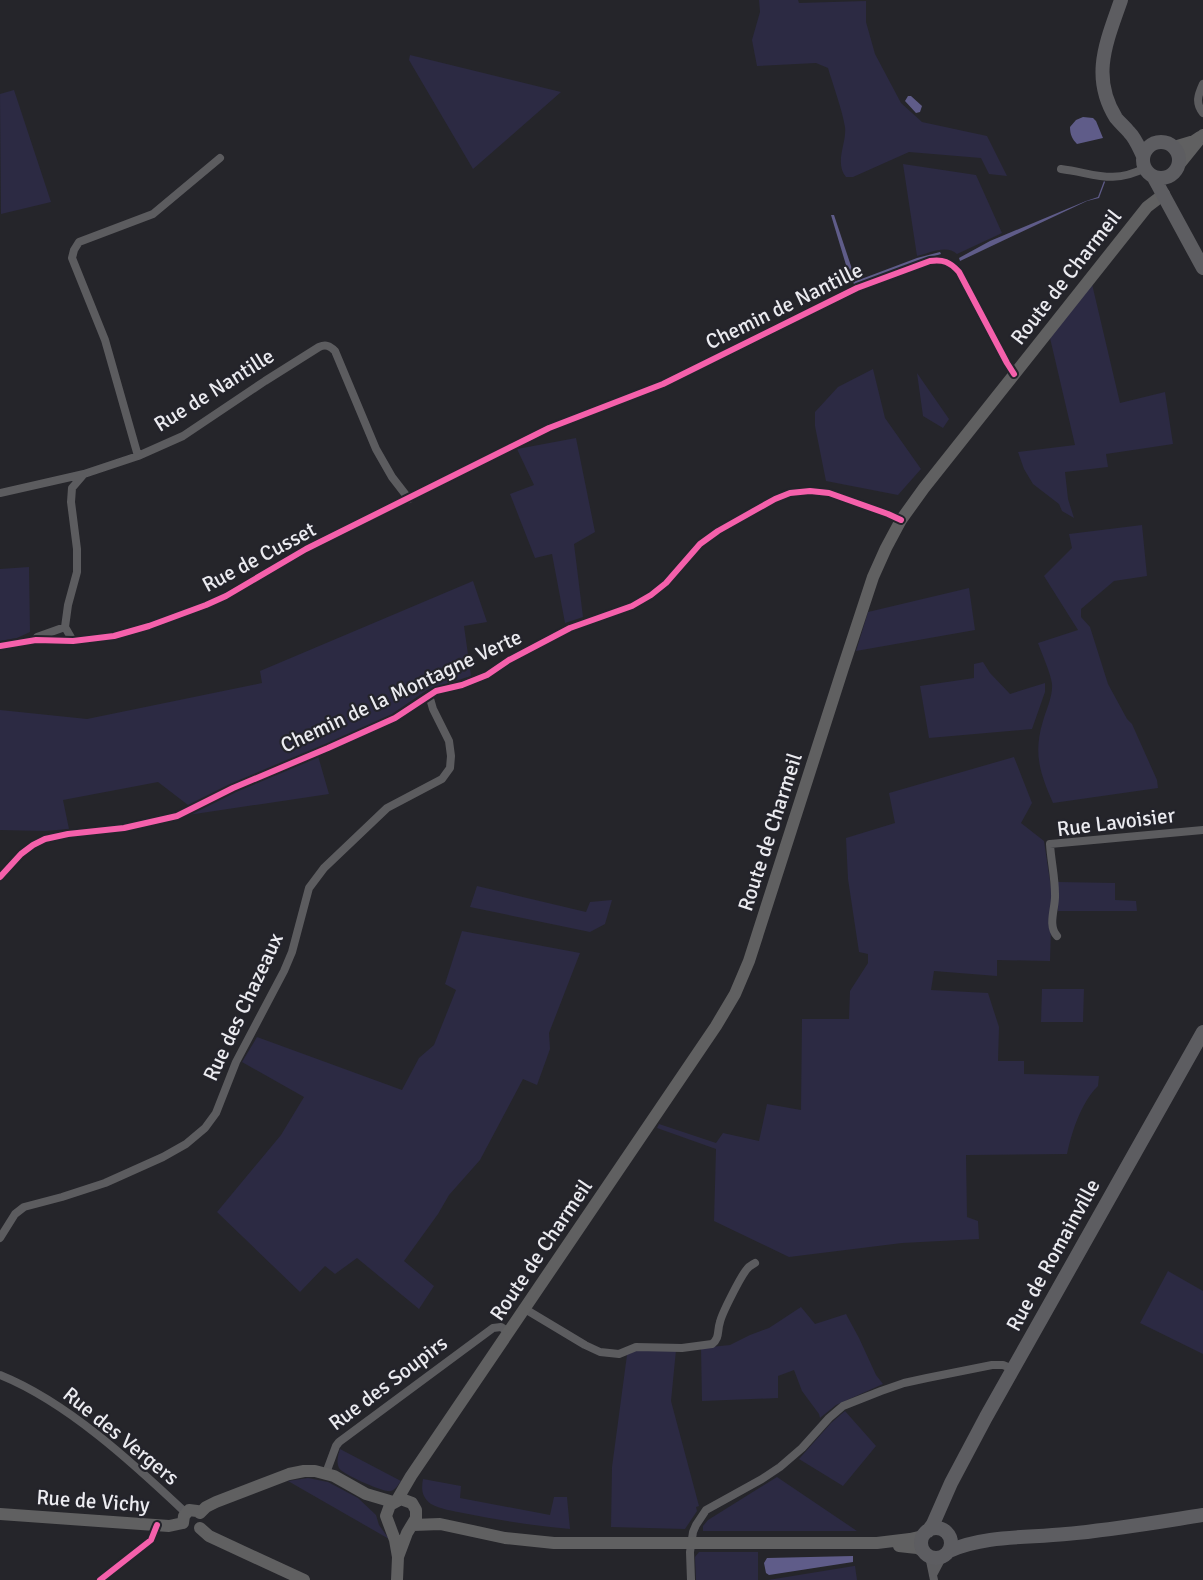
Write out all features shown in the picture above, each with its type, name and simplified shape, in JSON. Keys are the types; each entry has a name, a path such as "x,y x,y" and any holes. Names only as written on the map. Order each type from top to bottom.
{"main road":[{"path":"1121,0 1103,56 1102,74 1105,91 1118,120 1138,144 1148,169 1164,194 1203,268"},
{"path":"1131,133 1152,143 1164,141 1174,147 1179,156 1164,194"},
{"path":"1148,169 1164,178 1174,171 1203,135"},
{"path":"1174,147 1194,141 1203,135"},
{"path":"1148,169 1148,147 1152,143"},
{"name":"Route de Charmeil","path":"1147,207 1153,186 1148,169"},
{"name":"Route de Charmeil","path":"395,1501 671,1094 735,993 748,961 873,577 901,520 1147,207 1164,194"},
{"path":"1147,207 1164,205 1171,209"},
{"name":"Rue de Romainville","path":"926,1533 1013,1369 1203,1032"},
{"name":"Route de Charmeil","path":"414,1507 412,1490 418,1468"},
{"path":"200,1513 216,1502 289,1474 315,1471 326,1473 366,1494 395,1501 404,1500 440,1524"},
{"path":"366,1494 389,1521 402,1530 411,1526 440,1524 505,1538 554,1543 875,1543 910,1539 936,1528 946,1533 979,1541"},
{"path":"395,1501 388,1508 398,1557 397,1580"},
{"name":"Rue de Romainville","path":"944,1501 946,1533"},
{"path":"398,1557 416,1518 414,1507"},
{"path":"193,1510 200,1513 203,1521 200,1528 188,1529 185,1518 193,1510"},
{"name":"Rue de Vichy","path":"0,1514 169,1526 185,1518"},
{"path":"875,1543 910,1547 936,1558 962,1545 979,1541 1068,1534 1203,1515"},
{"path":"200,1528 209,1536 304,1580"},
{"path":"926,1533 921,1544 926,1554"},
{"path":"946,1533 951,1543 946,1553"}],"street":[{"path":"1202,87 1197,102 1203,112"},
{"path":"138,456 105,340 72,258 74,249 79,242 153,214 220,158"},
{"path":"1061,169 1079,171 1101,178 1113,178 1148,169"},
{"name":"Chemin de Nantille","path":"549,428 663,384 857,288 938,260 953,264 959,272 1014,374"},
{"name":"Rue de Nantille","path":"0,494 84,474 138,456 183,436 324,345 335,351 376,449 408,499"},
{"name":"Rue de Cusset","path":"0,646 36,640 73,641 114,636 206,605 226,596 306,549 549,428"},
{"path":"73,641 65,627 77,572 77,549 71,502 72,488 84,474"},
{"path":"58,479 72,488"},
{"name":"Chemin de la Montagne Verte","path":"0,877 21,854 45,839 124,828 177,816 233,788 395,718 436,691 462,685 487,675 570,628 632,606 651,596 666,583 700,544 718,531 790,493 810,490 829,493 901,520"},
{"path":"36,640 37,637 65,627"},
{"name":"Rue des Chazeaux","path":"0,1238 15,1214 24,1207 105,1183 163,1157 186,1144 205,1128 216,1113 236,1062 292,952 309,888 324,868 387,808 442,779 450,768 449,741 433,709 429,695"},
{"name":"Rue Lavoisier","path":"1057,936 1052,926 1056,894 1050,844 1203,830"},
{"path":"525,1309 600,1352 619,1354 636,1347 682,1348 712,1344 718,1336 723,1313 747,1269 755,1263"},
{"name":"Rue des Soupirs","path":"326,1473 339,1442 493,1328 501,1327 508,1332"},
{"path":"691,1580 690,1552 696,1525 706,1510 762,1479 787,1462 843,1406 881,1390 927,1377 992,1365 1004,1365 1013,1369"},
{"name":"Rue des Vergers","path":"0,1375 50,1401 96,1434 185,1518"},
{"path":"100,1580 151,1540 157,1525"},
{"path":"934,1577 946,1553"},
{"path":"926,1554 934,1577"}],"shaded area":[{"path":"759,0 798,0 799,3 866,1 866,22 875,54 901,103 922,122 987,136 1007,176 989,174 981,158 909,152 853,177 846,177 841,165 845,127 828,68 816,63 757,66 752,40 760,12"},
{"path":"410,55 561,92 473,169 409,60"},
{"path":"14,90 51,202 1,214 0,94"},
{"path":"908,96 922,106 920,112 916,113 905,101"},
{"path":"1083,117 1093,118 1096,121 1103,138 1077,144 1070,132 1070,127 1076,120"},
{"path":"903,164 976,175 1002,233 957,254 943,249 917,256"},
{"path":"1104,181 1099,198 1087,201 960,261 959,258 990,241 1086,201 1098,197"},
{"path":"831,215 834,215 856,281 917,258 940,252 941,254 856,285 849,275"},
{"path":"1092,284 1120,403 1165,392 1173,444 1106,454 1108,467 1065,472 1068,499 1074,518 1062,511 1059,504 1033,484 1018,452 1075,445 1050,338"},
{"path":"873,369 885,418 921,469 898,495 826,481 815,426 815,412 838,387"},
{"path":"917,373 949,419 943,428 923,416"},
{"path":"576,438 595,532 574,544 583,617 565,623 552,554 535,558 510,494 534,485 517,449"},
{"path":"1142,525 1147,576 1114,581 1081,609 1081,617 1090,627 1108,684 1132,724 1157,780 1158,788 1053,803 1041,773 1038,754 1040,733 1052,684 1038,643 1078,630 1044,576 1072,548 1069,534"},
{"path":"29,567 30,632 17,638 0,641 0,569"},
{"path":"473,581 487,622 464,626 471,676 427,690 391,715 316,749 329,794 188,815 188,805 158,782 63,800 69,829 0,830 0,710 87,719 262,683 260,671"},
{"path":"969,588 975,630 856,651 868,612"},
{"path":"983,662 1010,694 1045,683 1045,692 1032,729 929,738 920,686 974,678 974,664"},
{"path":"1014,757 1032,803 1021,823 1044,841 1052,894 1050,961 997,960 997,976 934,971 931,990 988,993 999,1027 998,1061 1024,1061 1024,1074 1099,1076 1098,1086 1078,1118 1067,1154 966,1155 967,1217 978,1221 979,1239 902,1243 789,1257 714,1221 716,1149 657,1128 659,1124 716,1143 723,1133 759,1141 767,1104 801,1110 802,1019 849,1019 850,991 868,963 868,954 859,952 848,879 846,838 895,823 889,793"},
{"path":"1058,882 1115,883 1115,900 1136,901 1137,911 1058,911"},
{"path":"477,886 586,912 590,902 612,900 605,924 590,932 470,907"},
{"path":"462,931 580,953 549,1033 550,1049 537,1085 523,1079 480,1160 449,1195 404,1261 434,1286 419,1309 357,1258 335,1274 325,1266 300,1292 217,1212 281,1135 304,1097 242,1062 257,1037 402,1090 419,1058 434,1045 456,990 445,984"},
{"path":"1042,989 1084,989 1083,1022 1041,1022"},
{"path":"1168,1271 1203,1291 1203,1354 1140,1323"},
{"path":"801,1307 815,1324 846,1314 876,1375 883,1384 836,1405 820,1418 802,1391 794,1370 778,1376 778,1398 702,1401 701,1348 730,1345 769,1328"},
{"path":"635,1350 676,1350 671,1401 699,1506 696,1507 697,1511 685,1529 611,1527 612,1467 627,1355"},
{"path":"845,1411 876,1446 843,1486 799,1459 831,1423"},
{"path":"340,1449 401,1481 394,1490 387,1491 355,1478 339,1468 337,1461"},
{"path":"777,1477 857,1531 703,1531 703,1526 708,1520"},
{"path":"308,1478 328,1482 358,1498 376,1515 379,1525 389,1539 288,1481"},
{"path":"423,1479 461,1486 460,1498 550,1515 554,1497 567,1497 570,1529 503,1520 438,1507 431,1504 424,1496"},
{"path":"699,1552 758,1552 758,1580 696,1580 695,1557"},
{"path":"853,1556 853,1562 769,1575 766,1573 764,1563 767,1558"},
{"path":"854,1566 857,1580 768,1580"}],"cycle path":[{"path":"0,646 36,640 73,641 114,636 206,605 226,596 306,549 549,428 663,384 857,288 930,261 946,262 959,272 1014,374"},
{"path":"0,877 21,854 45,839 124,828 177,816 233,788 395,718 436,691 462,685 487,675 509,660 570,628 632,606 666,583 700,544 718,531 790,493 810,491 829,493 901,520"},
{"path":"100,1580 151,1540 157,1525"}]}
